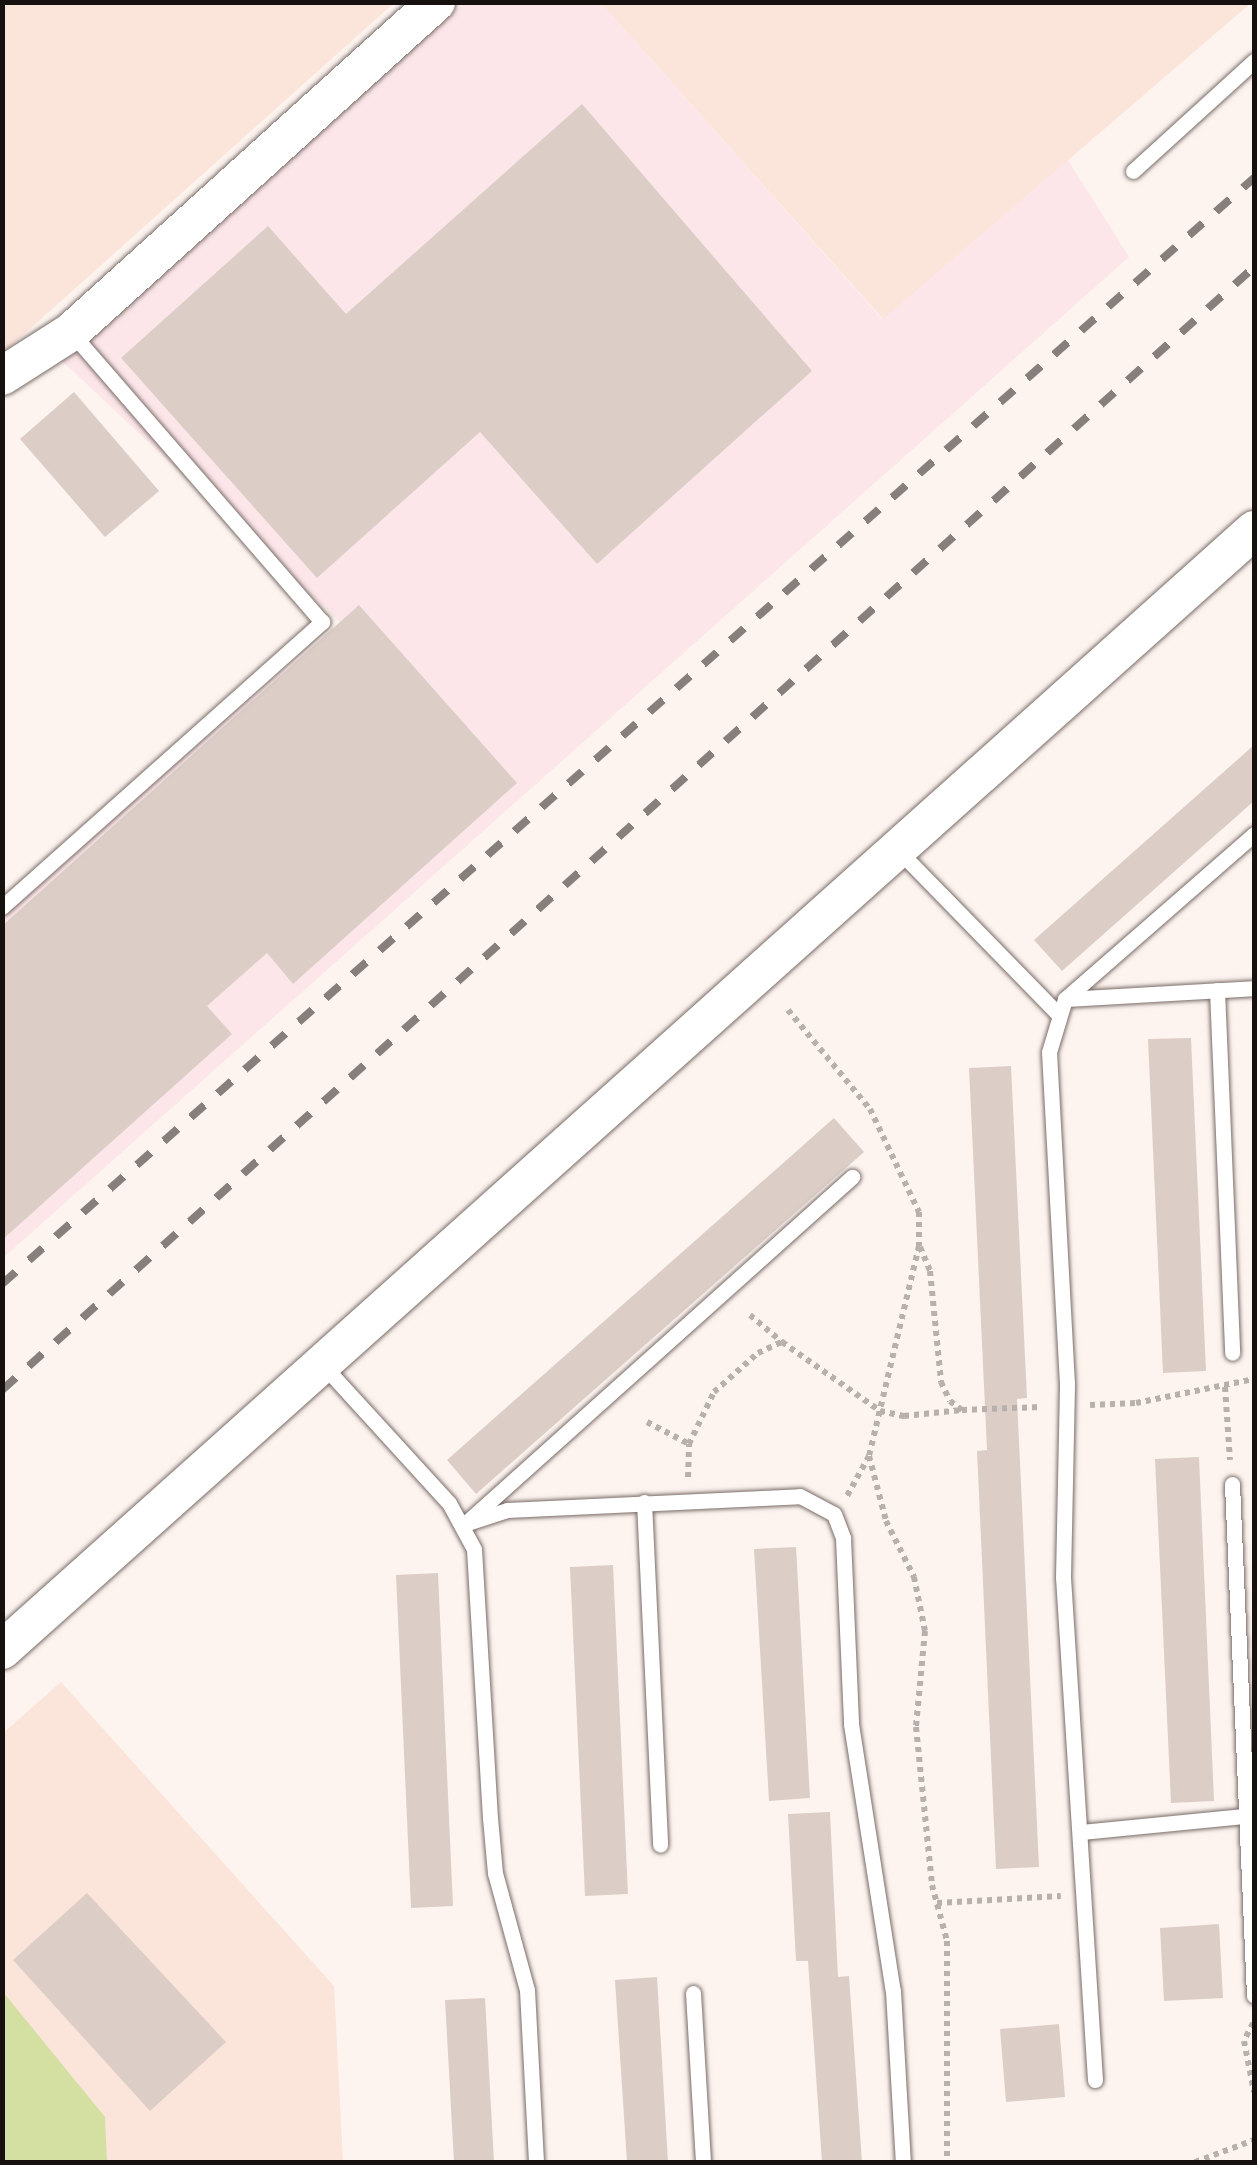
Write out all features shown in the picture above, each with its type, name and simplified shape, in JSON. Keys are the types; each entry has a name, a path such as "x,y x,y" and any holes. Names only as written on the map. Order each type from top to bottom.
{"street":[{"path":"2,376 71,332 436,2"},
{"path":"2,1650 1254,530"}],"lane":[{"path":"1133,171 1254,61"},
{"path":"2,907 322,622 71,332"},
{"path":"1096,2080 1063,1578 1067,1384 1050,1052 1061,1006 1254,834"},
{"path":"898,850 1061,1006 1254,988"},
{"path":"1217,990 1232,1353"},
{"path":"464,1524 852,1177"},
{"path":"322,1364 464,1524 477,1578 495,1874 527,1990 536,2162"},
{"path":"1232,1484 1251,1817 1254,1996"},
{"path":"464,1524 508,1510 800,1496 834,1514 843,1538 851,1724 893,1991 903,2162"},
{"path":"644,1502 660,1846"},
{"path":"1081,1832 1251,1817"},
{"path":"693,1993 703,2162"}],"path":[{"path":"788,1010 870,1109 909,1181 920,1246 930,1271 941,1382 962,1410"},
{"path":"834,1514 869,1456 920,1246"},
{"path":"750,1315 880,1411 904,1416 1053,1406"},
{"path":"690,1500 689,1444 714,1392 758,1353 782,1342"},
{"path":"1083,1406 1224,1387 1254,1379"},
{"path":"1224,1387 1232,1484"},
{"path":"648,1422 689,1444"},
{"path":"869,1456 886,1520 914,1577 925,1631 916,1728 950,1978 947,2162"},
{"path":"937,1903 1084,1895"},
{"path":"1254,2021 1244,2041 1254,2092"},
{"path":"1195,2162 1254,2140"}],"shaded area":[{"path":"3,2 394,2 394,3 3,353"},
{"path":"464,3 601,3 882,319 1068,160 1129,257 3,1258 2,915 340,622 60,359"},
{"path":"601,3 1251,3 883,319"},
{"path":"61,1682 334,1986 343,2162 3,2162 2,1734"}],"green space":[{"path":"3,1992 105,2117 107,2162 3,2162"}],"building":[{"path":"582,104 812,371 597,564 480,432 317,578 121,358 268,226 346,314"},
{"path":"74,392 159,491 105,537 20,439"},
{"path":"359,605 517,783 293,984 267,953 207,1006 232,1034 2,1240 2,926"},
{"path":"1254,745 1254,801 1062,971 1034,940"},
{"path":"1191,1038 1206,1371 1163,1373 1148,1039"},
{"path":"1011,1066 1027,1398 1017,1399 1039,1867 996,1869 977,1451 987,1450 969,1068"},
{"path":"834,1118 864,1152 476,1494 447,1460"},
{"path":"1199,1457 1214,1801 1171,1803 1155,1459"},
{"path":"796,1547 810,1798 769,1801 754,1549"},
{"path":"613,1565 628,1894 585,1896 570,1567"},
{"path":"438,1573 453,1906 411,1908 396,1575"},
{"path":"830,1812 838,1977 849,1976 862,2162 822,2162 808,1961 796,1961 788,1814"},
{"path":"87,1893 226,2042 150,2111 13,1960"},
{"path":"1219,1924 1223,1998 1164,2001 1160,1928"},
{"path":"657,1977 668,2162 627,2162 615,1980"},
{"path":"485,1998 494,2162 454,2162 445,2000"},
{"path":"1059,2024 1065,2097 1006,2102 1000,2029"}],"railway":[{"path":"2,1284 1254,178"},
{"path":"2,1390 1254,267"}]}
